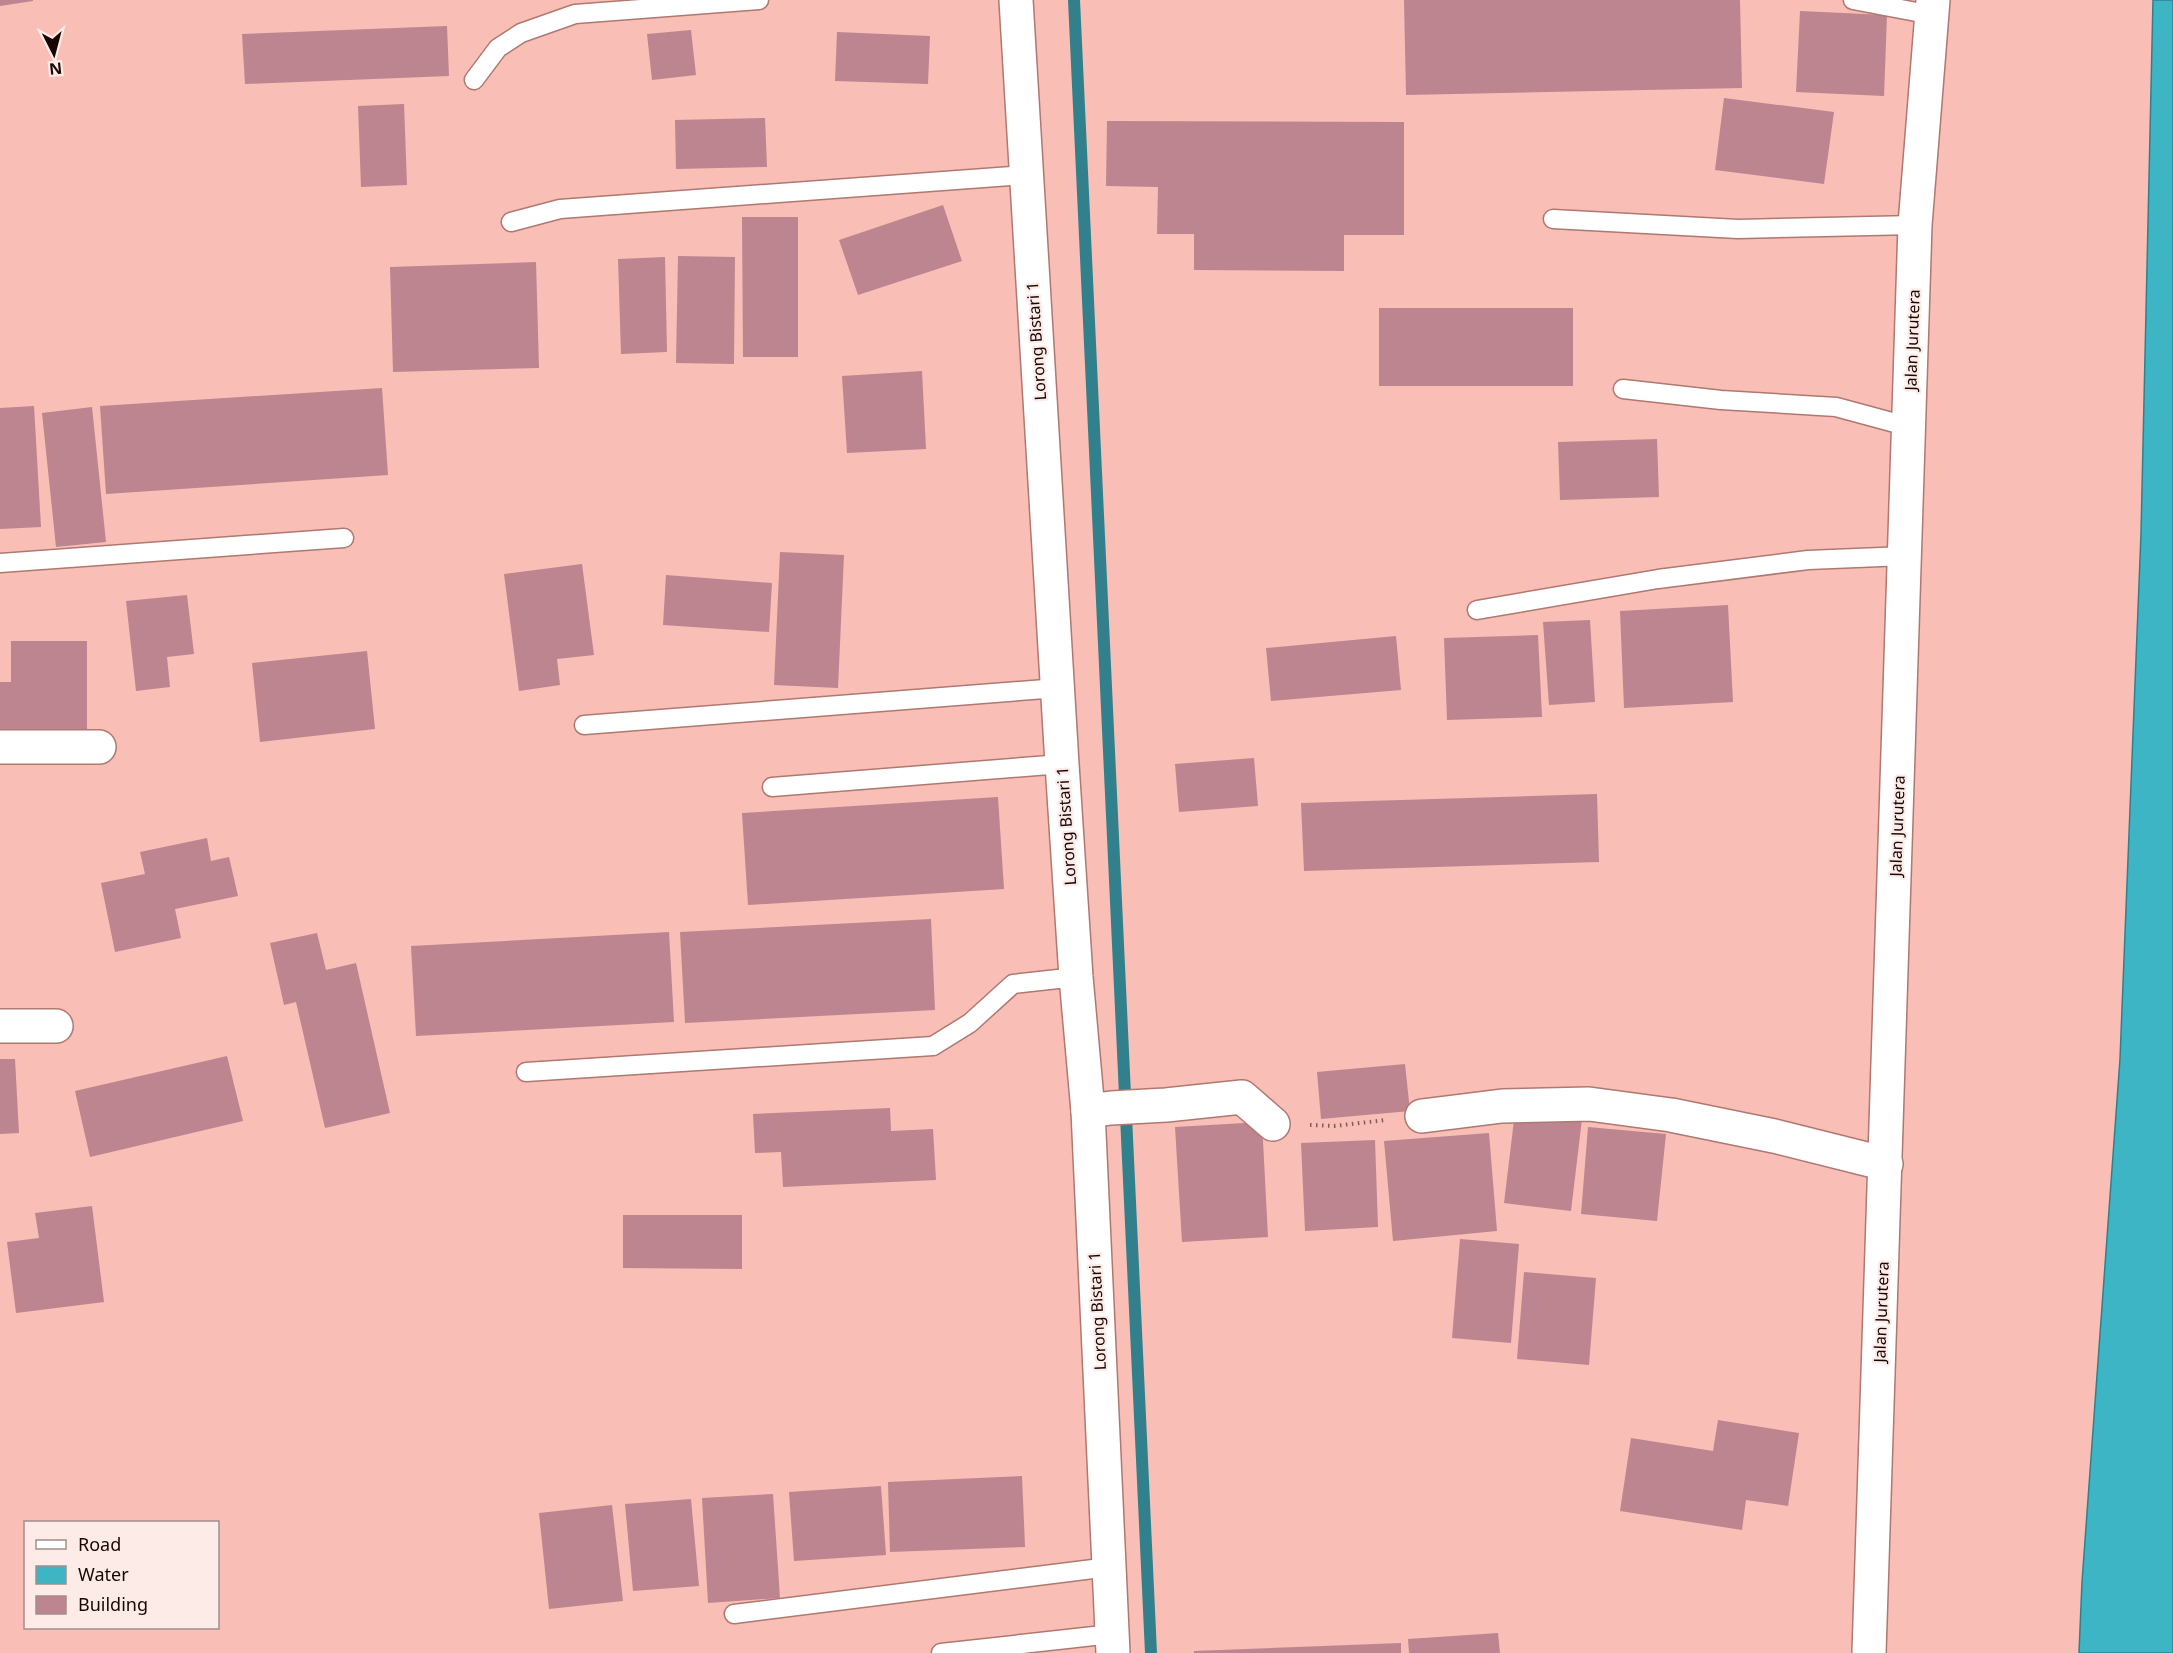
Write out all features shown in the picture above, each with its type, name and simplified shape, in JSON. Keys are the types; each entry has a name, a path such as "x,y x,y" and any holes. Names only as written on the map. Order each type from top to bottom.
{"street":[{"name":"Lorong Bistari 1","path":"1016,0 1076,977 1099,1110 1109,1567 1113,1644"},
{"name":"Jalan Jurutera","path":"1869,1653 1916,225 1933,7"},
{"path":"0,747 99,747"},
{"path":"0,1026 56,1026"},
{"path":"1099,1110 1242,1096 1273,1124"},
{"path":"1422,1116 1502,1106 1589,1104 1671,1115 1774,1136 1886,1164"}],"lane":[{"path":"474,80 498,48 513,38 521,33 575,15 759,0"},
{"path":"1853,0 1933,7"},
{"path":"511,222 560,209 1025,175"},
{"path":"1553,219 1738,229 1916,225"},
{"path":"1623,389 1721,400 1836,408 1910,427"},
{"path":"0,563 344,538"},
{"path":"1477,610 1658,579 1808,560 1905,556"},
{"path":"584,725 1058,688"},
{"path":"772,787 1062,764"},
{"path":"526,1072 933,1046 970,1023 1013,984 1076,977"},
{"path":"734,1614 1109,1567"},
{"path":"941,1653 1113,1644"}],"path":[{"path":"1273,1124 1334,1126 1422,1116"}],"water":[{"path":"2153,0 2173,0 2173,1653 2079,1653 2082,1582 2120,1059 2141,534"}],"building":[{"path":"0,0 33,0 33,1 0,6"},
{"path":"1404,0 1740,0 1742,88 1406,95"},
{"path":"1800,11 1887,15 1884,96 1796,92"},
{"path":"447,26 449,76 245,84 242,34"},
{"path":"691,30 696,75 652,80 647,34"},
{"path":"837,32 930,36 928,84 835,81"},
{"path":"1724,98 1834,112 1824,184 1715,170"},
{"path":"404,104 407,185 361,187 358,106"},
{"path":"765,118 767,167 676,169 675,120"},
{"path":"1107,121 1404,122 1404,235 1344,235 1344,271 1194,270 1194,234 1157,234 1158,187 1106,186"},
{"path":"943,205 962,261 858,295 839,240"},
{"path":"742,217 798,217 798,357 743,357"},
{"path":"678,256 735,257 734,364 676,363"},
{"path":"665,257 667,352 621,354 618,259"},
{"path":"536,262 539,368 393,372 390,267"},
{"path":"1379,308 1573,308 1573,386 1379,386"},
{"path":"922,371 926,449 847,453 842,376"},
{"path":"382,388 388,475 106,494 100,406"},
{"path":"34,406 41,527 0,529 0,408"},
{"path":"92,407 106,542 56,547 42,413"},
{"path":"1657,439 1659,497 1560,500 1558,442"},
{"path":"780,552 844,555 838,688 774,685"},
{"path":"582,564 594,655 557,659 560,685 519,691 504,574"},
{"path":"666,575 772,583 769,632 663,625"},
{"path":"187,595 194,654 167,657 170,687 136,691 126,601"},
{"path":"1728,605 1733,702 1624,708 1620,611"},
{"path":"1590,620 1595,702 1549,705 1543,622"},
{"path":"1538,635 1542,717 1447,720 1444,638"},
{"path":"1396,636 1401,690 1271,701 1266,648"},
{"path":"11,641 87,641 87,741 0,741 0,682 11,682"},
{"path":"367,651 375,729 260,742 252,663"},
{"path":"1254,758 1258,806 1179,812 1175,764"},
{"path":"1597,794 1599,862 1304,871 1301,803"},
{"path":"998,797 1004,889 748,905 742,813"},
{"path":"207,838 211,861 229,857 238,896 175,909 181,938 115,952 101,883 145,874 140,852"},
{"path":"931,919 935,1010 685,1023 680,932"},
{"path":"669,932 674,1022 416,1036 411,946"},
{"path":"317,933 326,970 356,963 390,1113 325,1128 296,1002 284,1005 270,943"},
{"path":"227,1056 243,1121 90,1157 75,1091"},
{"path":"0,1059 15,1059 19,1133 0,1134"},
{"path":"1405,1064 1410,1111 1321,1119 1317,1072"},
{"path":"890,1108 891,1131 933,1129 936,1180 783,1187 781,1152 755,1153 753,1114"},
{"path":"1515,1112 1582,1119 1571,1211 1504,1203"},
{"path":"1262,1122 1268,1237 1182,1242 1175,1127"},
{"path":"1588,1127 1666,1134 1657,1221 1581,1214"},
{"path":"1489,1133 1497,1231 1393,1241 1384,1141"},
{"path":"1375,1140 1378,1227 1305,1231 1301,1143"},
{"path":"92,1206 104,1302 16,1313 7,1242 39,1238 35,1213"},
{"path":"623,1215 742,1215 742,1269 623,1268"},
{"path":"1460,1239 1519,1244 1511,1343 1452,1338"},
{"path":"1524,1272 1596,1278 1589,1365 1517,1359"},
{"path":"1718,1420 1799,1433 1788,1506 1746,1500 1742,1530 1620,1511 1631,1438 1713,1451"},
{"path":"1022,1476 1025,1547 890,1552 888,1482"},
{"path":"881,1486 886,1555 794,1561 789,1492"},
{"path":"773,1494 780,1598 708,1603 702,1498"},
{"path":"691,1499 699,1586 633,1591 625,1504"},
{"path":"612,1505 623,1601 549,1609 539,1513"},
{"path":"1498,1633 1500,1653 1409,1653 1408,1639"},
{"path":"1401,1643 1401,1653 1194,1653 1194,1651"}],"waterway":[{"path":"1074,0 1151,1653"}]}
